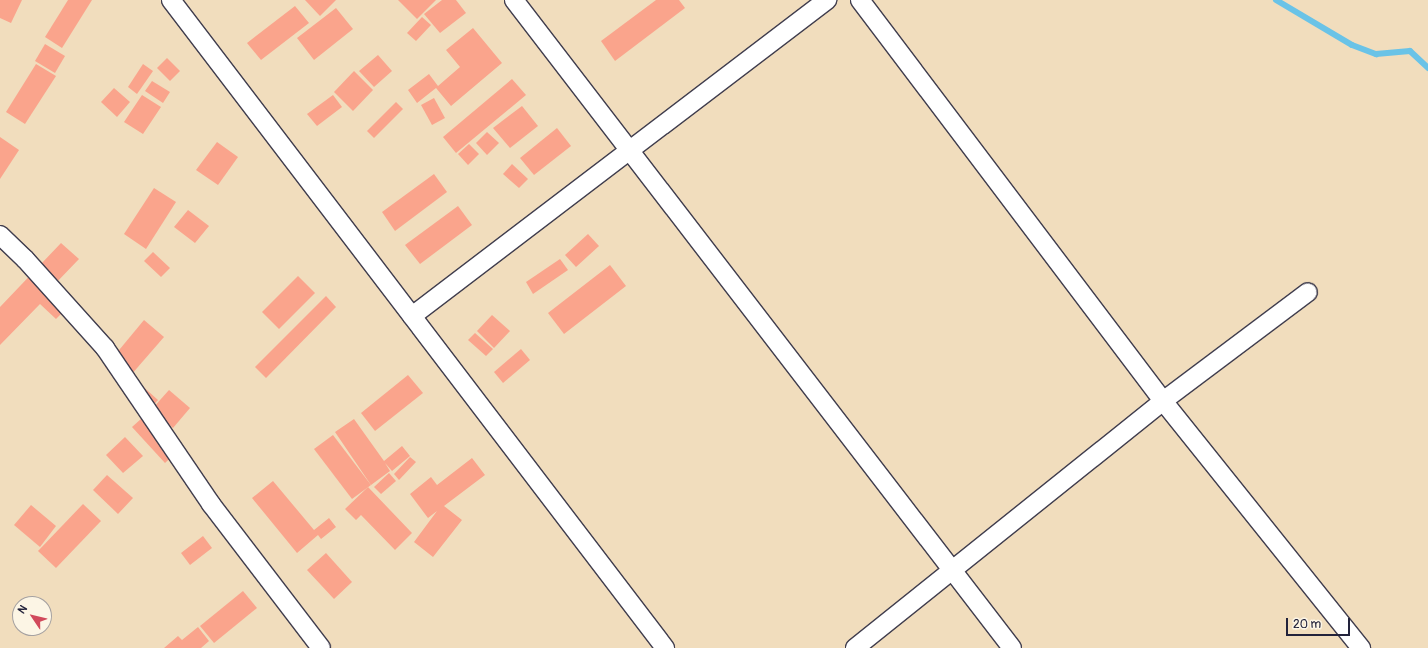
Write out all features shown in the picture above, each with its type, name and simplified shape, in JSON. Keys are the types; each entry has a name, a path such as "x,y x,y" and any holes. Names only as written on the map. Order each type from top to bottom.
{"street":[{"path":"171,0 665,648"},
{"path":"514,0 1012,648"},
{"path":"412,316 827,0"},
{"path":"860,0 1163,401 1360,648"},
{"path":"0,236 25,259 105,348 211,504 321,648"},
{"path":"855,648 1163,401 1308,292"}],"building":[{"path":"0,0 22,0 11,23 0,18"},
{"path":"68,0 92,0 62,48 45,37"},
{"path":"305,0 336,0 320,16"},
{"path":"398,0 436,0 417,19"},
{"path":"442,0 456,0 466,13 440,33 424,14"},
{"path":"656,0 679,0 685,8 615,61 601,41"},
{"path":"295,6 309,23 261,60 247,43"},
{"path":"336,8 353,29 314,60 297,38"},
{"path":"422,17 431,25 416,41 407,33"},
{"path":"473,28 502,63 451,106 436,88 417,103 408,90 429,74 438,86 460,67 446,50"},
{"path":"45,44 65,56 55,73 35,61"},
{"path":"378,55 392,71 374,87 359,71"},
{"path":"167,58 180,71 170,81 157,68"},
{"path":"36,64 56,76 25,124 6,112"},
{"path":"143,64 153,71 137,94 128,87"},
{"path":"354,71 373,90 353,111 334,92"},
{"path":"512,79 526,95 456,153 443,137"},
{"path":"152,81 170,92 163,103 145,91"},
{"path":"114,88 130,102 117,117 101,102"},
{"path":"142,95 161,107 143,134 124,122"},
{"path":"333,95 342,107 317,126 307,114"},
{"path":"434,98 445,118 432,125 421,105"},
{"path":"396,102 403,109 374,138 367,131"},
{"path":"522,106 538,126 510,148 493,128"},
{"path":"557,128 571,146 534,175 520,158"},
{"path":"487,132 499,143 487,155 476,143"},
{"path":"0,137 19,150 0,179"},
{"path":"217,142 238,157 218,185 196,170"},
{"path":"469,144 479,154 468,165 458,154"},
{"path":"512,164 528,179 519,188 503,174"},
{"path":"434,174 447,192 395,231 382,212"},
{"path":"154,188 176,202 146,249 124,234"},
{"path":"458,206 472,225 420,264 405,245"},
{"path":"188,210 209,226 195,243 174,227"},
{"path":"588,234 599,246 576,267 565,255"},
{"path":"61,243 79,259 54,285 72,303 56,319 40,304 0,345 0,307"},
{"path":"153,252 170,268 161,277 144,261"},
{"path":"560,259 568,270 533,294 526,282"},
{"path":"610,265 626,286 564,334 548,313"},
{"path":"298,276 315,293 279,329 262,312"},
{"path":"326,296 336,307 266,378 255,367"},
{"path":"492,315 510,331 494,348 477,331"},
{"path":"144,320 164,337 124,383 105,367"},
{"path":"475,333 493,349 486,356 468,340"},
{"path":"521,349 530,360 503,383 494,372"},
{"path":"408,375 423,393 375,431 361,413"},
{"path":"139,383 158,400 149,410"},
{"path":"169,390 190,408 173,428 152,409"},
{"path":"151,410 183,446 165,463 132,427"},
{"path":"354,419 384,461 402,446 410,456 392,471 385,463 390,471 371,485 335,432"},
{"path":"333,435 371,485 352,499 314,449"},
{"path":"125,437 143,456 123,473 106,455"},
{"path":"410,457 416,462 399,480 394,474"},
{"path":"472,458 485,475 444,506 462,520 433,557 414,542 437,511 428,518 410,494 431,477 437,485"},
{"path":"389,473 396,481 381,494 374,487"},
{"path":"107,475 133,498 118,514 93,490"},
{"path":"273,481 314,530 329,518 336,527 321,539 318,535 297,553 252,498"},
{"path":"368,487 412,533 395,550 361,515 356,520 345,509"},
{"path":"83,504 101,521 56,568 38,551"},
{"path":"31,505 56,526 40,547 14,525"},
{"path":"203,536 212,548 190,565 181,553"},
{"path":"326,553 352,582 334,599 307,570"},
{"path":"243,591 257,608 214,643 200,626"},
{"path":"198,627 209,641 201,648 164,648 178,636 182,640"}],"waterway":[{"path":"1276,0 1352,45 1376,54 1410,51 1428,68"}]}
